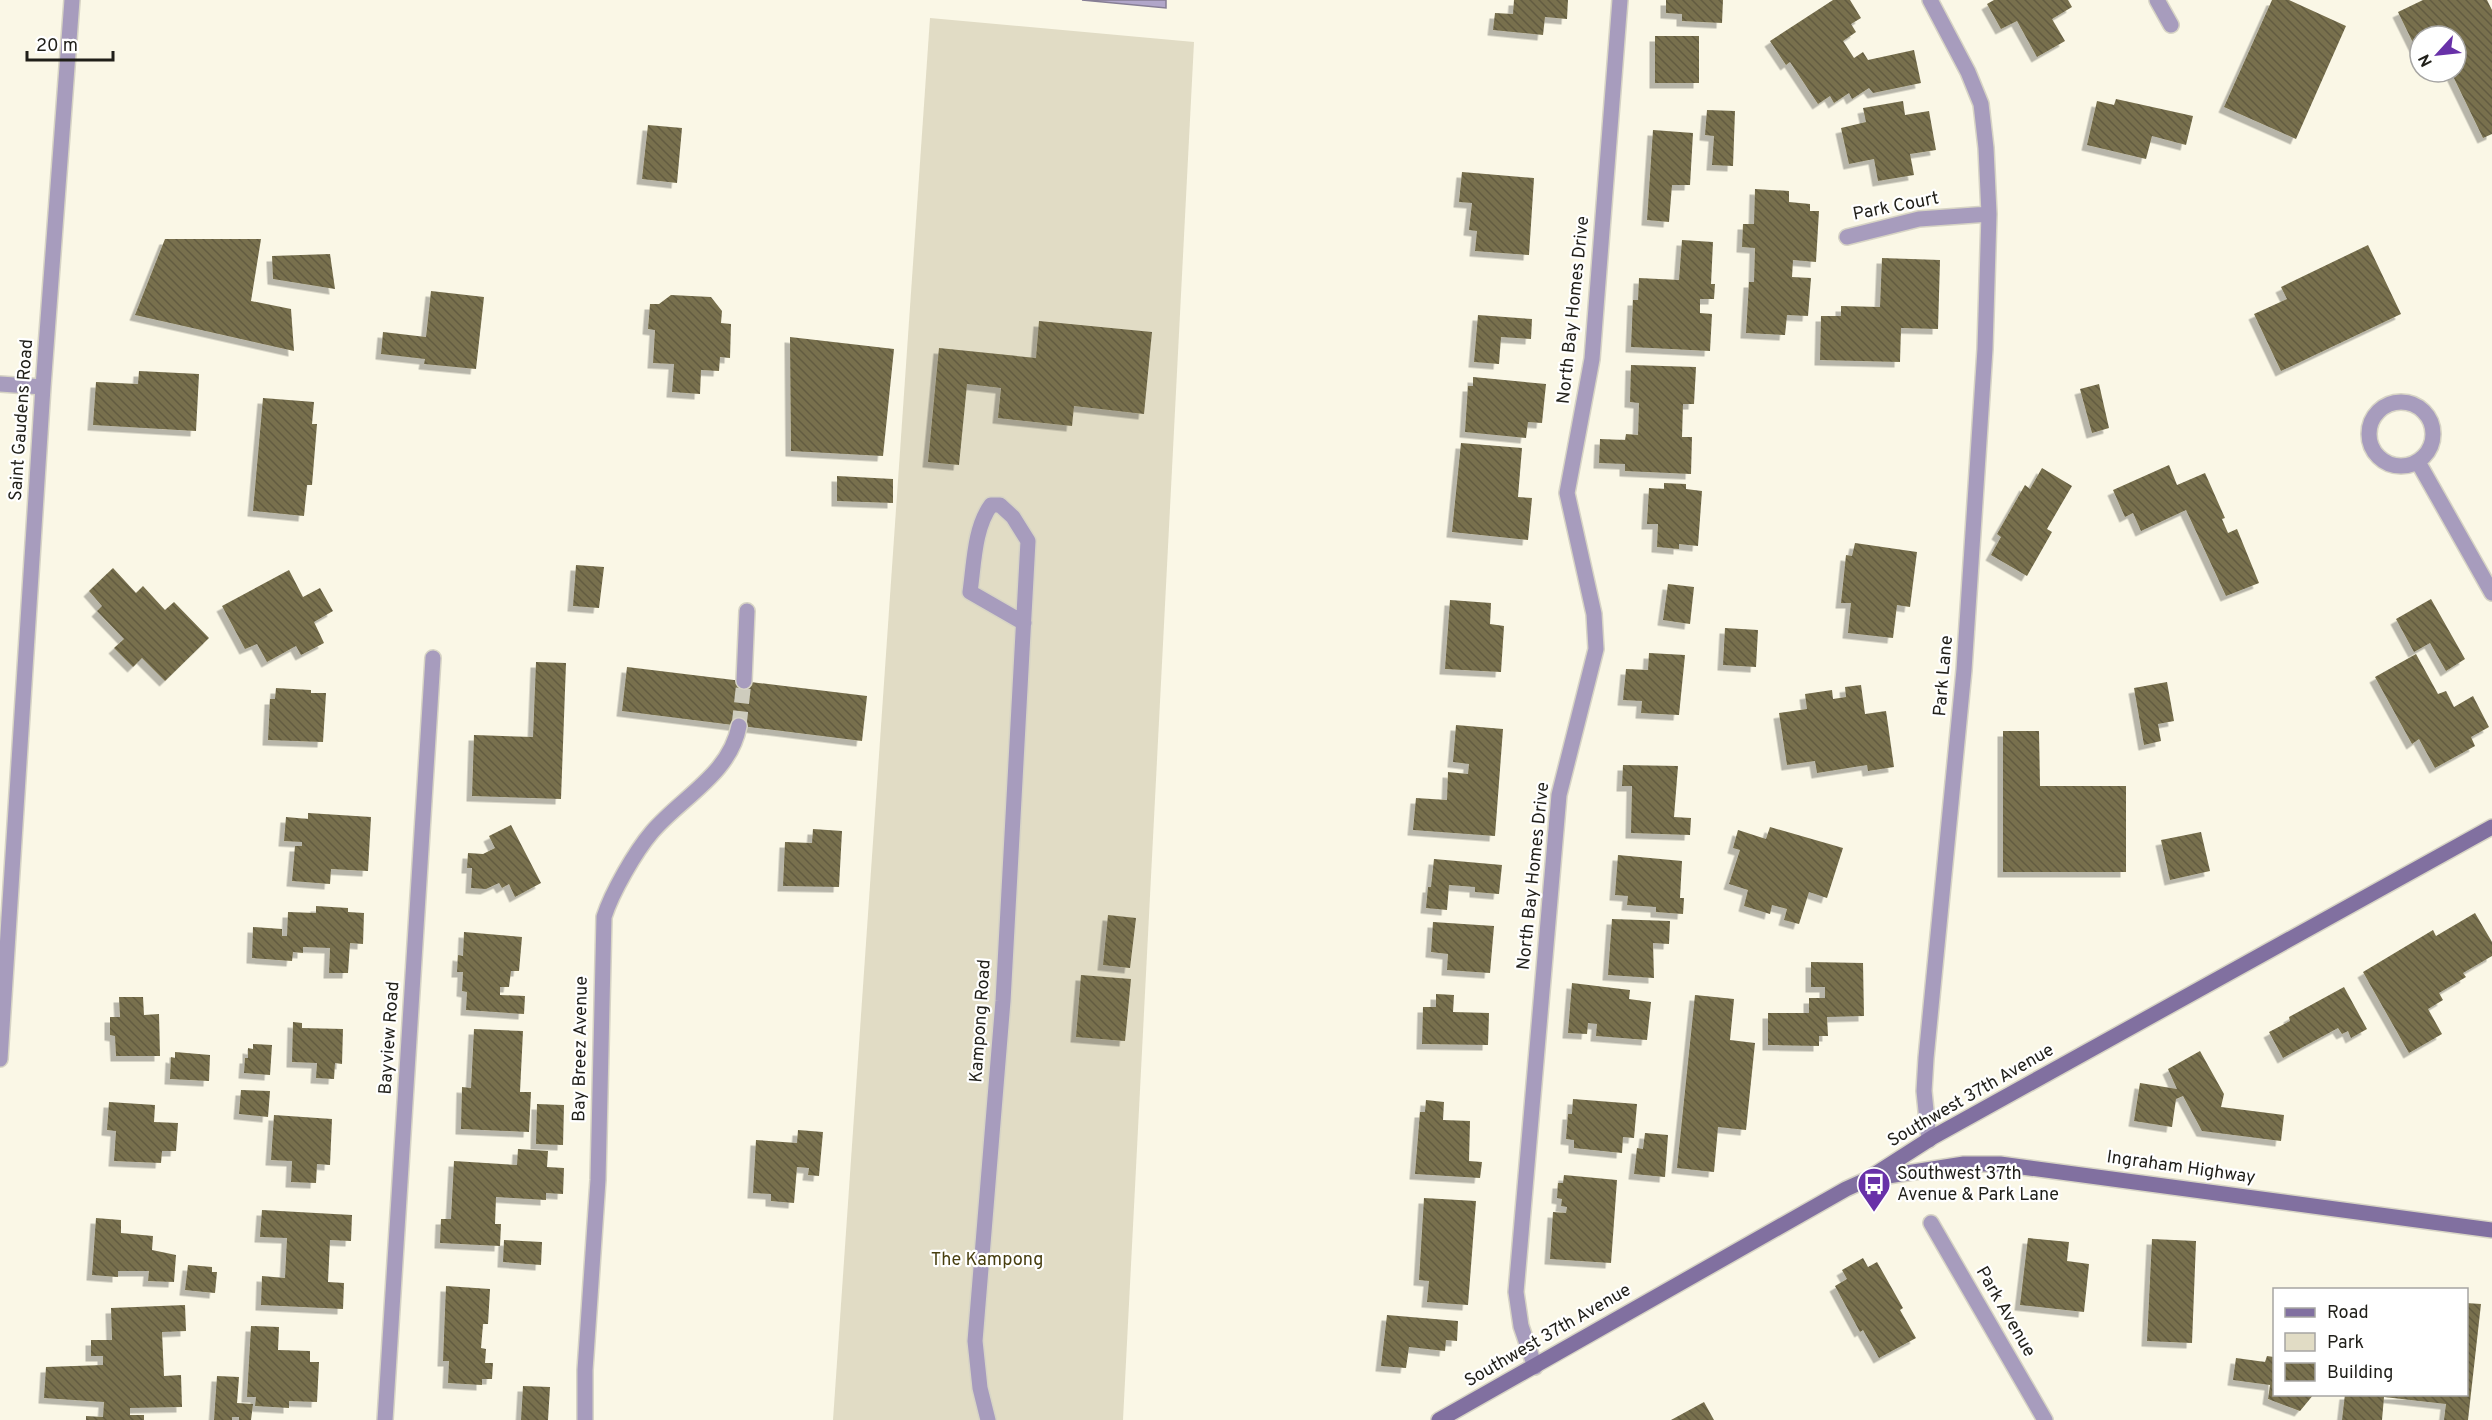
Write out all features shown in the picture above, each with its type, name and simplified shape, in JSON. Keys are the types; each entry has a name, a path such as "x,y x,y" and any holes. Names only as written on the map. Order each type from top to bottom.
{"main road":[{"name":"Southwest 37th Avenue","path":"1439,1420 1846,1189 1866,1180 1929,1140 2492,826"},
{"name":"Ingraham Highway","path":"1866,1180 1964,1164 2000,1164 2492,1230"}],"street":[{"name":"Saint Gaudens Road","path":"0,1059 43,387 72,0"},
{"name":"North Bay Homes Drive","path":"1535,1366 1521,1326 1516,1292 1559,795 1596,649 1594,614 1567,493 1592,358 1620,0"},
{"name":"Park Lane","path":"1929,1140 1924,1091 1926,1058 1948,854 1965,658 1985,349 1989,214 1986,148 1978,96 1930,0"},
{"path":"2157,0 2171,25"},
{"name":"Park Court","path":"1847,237 1919,219 1989,214"},
{"path":"0,384 43,387"},
{"path":"2399,401 2410,403 2427,415 2433,435 2432,446 2418,462 2408,466 2387,464 2372,449 2369,428 2379,410 2399,401"},
{"path":"2418,462 2492,593"},
{"name":"Kampong Road","path":"988,1420 980,1388 975,1341 1003,1001 1024,623 1028,541 1013,517 1000,505 990,505 985,514 979,538 970,592 1024,623"},
{"path":"744,681 747,611"},
{"name":"Bayview Road","path":"385,1420 433,658"},
{"name":"Bay Breez Avenue","path":"585,1420 585,1370 598,1180 604,917 641,847 664,820 727,758 736,741 739,726"},
{"name":"Park Avenue","path":"1931,1223 2045,1420"}],"green space":[{"name":"The Kampong","path":"930,18 1194,42 1123,1420 833,1420"}],"shaded area":[{"path":"1082,0 1166,0 1166,8"}],"building":[{"path":"1514,0 1568,0 1567,19 1545,17 1543,35 1493,30 1495,13 1513,14"},
{"path":"1666,0 1723,0 1722,23 1682,21 1682,14 1666,13"},
{"path":"1833,0 1850,0 1861,18 1851,24 1856,32 1843,41 1854,58 1863,52 1868,60 1914,50 1921,83 1873,93 1869,88 1852,99 1849,93 1834,103 1830,96 1818,104 1790,62 1786,65 1770,41"},
{"path":"1994,0 2068,0 2072,7 2052,19 2065,41 2037,57 2017,21 2001,29 1987,4"},
{"path":"2272,0 2289,0 2346,26 2296,139 2224,107"},
{"path":"2423,0 2487,0 2492,10 2492,134 2483,138 2457,84 2468,84 2468,24 2408,24 2408,32 2398,12"},
{"path":"1655,36 1699,36 1699,83 1655,83"},
{"path":"2116,99 2193,116 2186,145 2152,136 2146,159 2087,145 2097,101 2114,105"},
{"path":"1903,101 1905,115 1929,111 1936,150 1910,154 1914,175 1878,181 1874,159 1849,164 1841,128 1866,122 1863,108"},
{"path":"1707,110 1735,111 1733,166 1712,165 1714,136 1705,135"},
{"path":"648,125 682,128 677,183 642,179"},
{"path":"1653,130 1693,133 1690,185 1672,185 1669,222 1647,220"},
{"path":"1462,172 1534,178 1529,255 1475,251 1477,231 1469,230 1472,203 1459,202"},
{"path":"1755,189 1789,191 1789,202 1810,204 1810,211 1819,211 1816,262 1793,260 1792,277 1811,278 1808,316 1787,315 1785,335 1746,333 1749,282 1754,282 1755,248 1742,247 1743,224 1754,224"},
{"path":"165,239 261,239 251,301 291,309 294,351 135,315"},
{"path":"1682,240 1713,242 1711,284 1715,284 1714,299 1700,299 1700,313 1712,314 1710,351 1631,347 1633,300 1638,300 1639,278 1679,280"},
{"path":"2368,245 2401,314 2281,371 2254,314 2287,299 2281,287"},
{"path":"330,254 335,289 273,279 272,256"},
{"path":"1882,258 1940,260 1938,329 1901,328 1900,362 1820,360 1821,316 1841,316 1841,306 1880,307"},
{"path":"431,291 484,297 476,369 424,364 425,359 381,354 383,332 426,337"},
{"path":"671,295 711,297 722,311 721,323 731,324 730,358 720,357 719,371 701,370 700,394 672,392 674,364 653,363 655,330 648,329 650,304 659,304"},
{"path":"1478,315 1532,319 1531,339 1501,337 1499,364 1474,362"},
{"path":"1039,321 1152,332 1144,414 1074,406 1072,426 998,418 1001,388 967,384 959,465 928,462 939,348 1036,358"},
{"path":"790,337 894,349 883,456 791,451"},
{"path":"1631,365 1696,367 1694,404 1683,404 1682,437 1692,437 1691,474 1625,471 1625,464 1599,463 1600,439 1625,440 1626,434 1638,435 1639,403 1630,402"},
{"path":"139,371 199,374 196,431 93,425 96,382 138,384"},
{"path":"1473,377 1546,384 1542,423 1528,422 1526,438 1465,432 1468,386 1473,386"},
{"path":"2099,384 2109,428 2092,433 2080,389"},
{"path":"263,398 314,402 312,424 317,424 312,485 307,485 304,516 253,511"},
{"path":"1461,443 1522,448 1518,497 1532,498 1528,540 1452,532"},
{"path":"2169,465 2177,485 2205,473 2225,518 2222,519 2228,533 2237,529 2259,583 2226,596 2186,510 2141,531 2133,513 2125,517 2113,490"},
{"path":"2042,468 2072,486 2047,529 2052,532 2027,576 1991,555 2001,537 1997,534 2025,485 2030,489"},
{"path":"837,476 893,479 893,503 837,501"},
{"path":"1664,483 1686,484 1686,489 1702,491 1698,546 1679,544 1679,549 1657,547 1658,524 1647,524 1649,488 1664,489"},
{"path":"1855,543 1917,552 1910,607 1897,605 1893,638 1848,633 1851,603 1841,603 1846,555 1852,556"},
{"path":"576,565 604,567 599,608 573,606"},
{"path":"113,568 136,593 143,586 165,610 174,602 209,638 165,681 142,658 133,667 114,648 124,639 97,611 102,606 89,591"},
{"path":"289,570 303,597 320,588 333,611 314,622 324,643 301,655 296,646 267,662 257,644 245,649 222,606"},
{"path":"1668,584 1694,587 1690,624 1663,620"},
{"path":"2431,599 2465,659 2446,671 2430,643 2414,652 2396,619"},
{"path":"1450,600 1491,603 1490,624 1504,626 1501,672 1445,669"},
{"path":"1725,628 1758,630 1756,667 1723,665"},
{"path":"1649,653 1685,655 1679,715 1641,713 1642,701 1623,700 1626,669 1648,670"},
{"path":"2416,654 2438,694 2446,691 2454,707 2473,696 2489,727 2471,737 2475,746 2435,768 2419,739 2412,744 2375,677"},
{"path":"536,662 566,663 561,799 472,796 474,735 533,737"},
{"path":"627,667 867,696 862,741 622,711"},
{"path":"2167,682 2174,721 2158,724 2161,741 2144,745 2134,688"},
{"path":"1861,685 1865,714 1886,711 1894,767 1868,771 1867,765 1817,773 1815,761 1787,765 1779,713 1807,709 1805,694 1832,690 1833,699 1846,697 1845,687"},
{"path":"276,688 326,693 323,742 268,740 270,699 275,699"},
{"path":"1456,725 1503,729 1495,836 1413,830 1416,798 1447,800 1448,772 1468,774 1469,764 1453,762"},
{"path":"2003,731 2039,731 2040,786 2126,786 2126,872 2003,872"},
{"path":"1623,765 1678,766 1674,817 1691,818 1690,835 1631,833 1632,786 1622,786"},
{"path":"308,813 371,817 368,871 331,869 330,884 292,881 295,846 302,846 302,842 284,841 286,817 308,819"},
{"path":"511,825 541,883 515,897 509,884 502,888 499,883 486,889 471,888 472,868 467,868 468,853 483,854 495,848 489,836"},
{"path":"1770,827 1843,848 1827,898 1809,892 1799,924 1784,920 1787,909 1772,905 1770,914 1744,906 1748,890 1729,884 1740,850 1733,848 1738,830 1766,839"},
{"path":"813,829 842,831 839,887 783,886 785,842 812,843"},
{"path":"2201,832 2210,871 2170,880 2161,840"},
{"path":"1618,855 1682,861 1680,898 1684,898 1683,914 1656,912 1656,907 1627,905 1628,896 1615,895"},
{"path":"1434,859 1502,865 1499,894 1475,892 1475,887 1449,885 1447,910 1426,908"},
{"path":"316,906 348,908 348,912 364,913 363,944 350,943 348,973 329,973 330,948 303,947 303,953 293,952 292,961 252,958 253,927 282,929 282,936 287,936 288,912 316,913"},
{"path":"2475,913 2492,942 2492,956 2463,973 2466,977 2439,993 2443,1000 2428,1009 2442,1034 2409,1053 2363,972 2433,930 2436,936"},
{"path":"1108,915 1136,918 1130,968 1103,965"},
{"path":"1612,919 1670,921 1669,944 1653,943 1654,978 1608,975"},
{"path":"1433,922 1494,926 1490,973 1447,970 1448,954 1431,952"},
{"path":"464,932 522,937 519,971 511,971 509,987 500,987 500,995 525,996 524,1014 466,1010 467,992 462,991 463,972 457,972 458,955 463,956"},
{"path":"1811,962 1863,963 1864,1016 1827,1017 1828,1036 1819,1036 1819,1046 1768,1045 1768,1013 1809,1013 1809,998 1825,998 1825,987 1811,987"},
{"path":"1081,975 1131,979 1125,1041 1076,1037"},
{"path":"1572,983 1630,990 1629,999 1651,1002 1647,1040 1596,1036 1597,1024 1588,1023 1587,1034 1568,1033"},
{"path":"2344,987 2367,1029 2351,1038 2348,1031 2342,1034 2338,1028 2283,1058 2269,1032 2290,1021 2289,1017"},
{"path":"1436,994 1454,995 1453,1012 1489,1013 1488,1045 1422,1044 1423,1007 1436,1007"},
{"path":"1695,995 1734,999 1730,1040 1755,1043 1746,1130 1718,1127 1714,1172 1677,1168"},
{"path":"119,997 143,997 144,1015 159,1014 160,1056 116,1056 115,1036 110,1035 110,1017 120,1017"},
{"path":"293,1022 302,1023 302,1028 343,1029 342,1064 335,1063 334,1079 316,1078 317,1063 292,1062"},
{"path":"474,1029 523,1031 520,1092 531,1092 529,1132 461,1129 462,1087 471,1088"},
{"path":"253,1044 272,1045 270,1075 244,1073 248,1048 253,1049"},
{"path":"2200,1051 2224,1094 2221,1107 2284,1115 2281,1141 2202,1131 2183,1096 2176,1099 2172,1127 2134,1121 2140,1083 2177,1089 2168,1069"},
{"path":"175,1052 210,1055 209,1081 170,1079 171,1057 175,1058"},
{"path":"241,1090 270,1091 268,1117 239,1114"},
{"path":"1573,1099 1637,1104 1634,1138 1623,1137 1622,1153 1574,1148 1574,1140 1566,1139 1568,1114 1572,1114"},
{"path":"1426,1100 1444,1102 1443,1120 1470,1121 1469,1161 1482,1162 1480,1178 1415,1174 1420,1112 1425,1112"},
{"path":"109,1102 155,1105 154,1122 178,1123 176,1151 162,1151 161,1163 114,1161 116,1131 107,1130"},
{"path":"537,1104 564,1105 563,1145 536,1144"},
{"path":"274,1115 332,1119 330,1165 317,1164 316,1183 291,1182 292,1161 271,1160"},
{"path":"798,1130 823,1132 819,1176 808,1175 809,1168 797,1167 794,1203 771,1201 771,1194 753,1193 756,1140 797,1143"},
{"path":"1645,1133 1668,1135 1665,1177 1634,1174 1637,1148 1643,1149"},
{"path":"518,1149 548,1151 547,1167 564,1168 563,1194 546,1193 546,1200 496,1197 495,1224 501,1224 500,1246 440,1243 441,1219 451,1219 454,1161 517,1165"},
{"path":"1564,1175 1617,1180 1611,1263 1550,1259 1553,1212 1566,1213 1567,1207 1561,1206 1562,1199 1557,1198 1558,1183 1563,1183"},
{"path":"1424,1198 1476,1201 1468,1305 1427,1302 1429,1281 1419,1280"},
{"path":"262,1210 352,1215 351,1241 330,1240 328,1282 344,1283 343,1309 261,1305 262,1276 285,1278 287,1238 260,1237"},
{"path":"96,1218 121,1220 121,1233 153,1236 152,1250 176,1255 174,1282 148,1281 149,1271 118,1271 118,1277 92,1275"},
{"path":"2028,1238 2069,1242 2067,1261 2089,1264 2084,1312 2020,1305"},
{"path":"2152,1239 2196,1241 2192,1343 2147,1341"},
{"path":"504,1240 542,1242 541,1265 503,1262"},
{"path":"1863,1258 1868,1267 1877,1262 1903,1308 1900,1310 1916,1338 1879,1358 1863,1330 1860,1332 1835,1286 1847,1279 1842,1270"},
{"path":"188,1265 212,1267 212,1272 217,1272 215,1293 185,1290"},
{"path":"446,1286 490,1289 488,1324 483,1324 481,1348 486,1349 485,1363 493,1363 492,1379 482,1379 482,1385 448,1383 449,1361 443,1361"},
{"path":"2468,1303 2481,1304 2468,1420 2444,1420 2446,1404 2384,1397 2382,1420 2342,1420 2345,1396 2468,1396"},
{"path":"185,1305 186,1331 162,1332 164,1376 181,1375 182,1407 130,1408 130,1415 144,1415 144,1420 86,1420 86,1416 103,1417 104,1402 44,1398 46,1367 103,1365 103,1356 91,1356 91,1340 112,1340 111,1308"},
{"path":"1387,1315 1458,1321 1457,1341 1446,1340 1445,1351 1409,1347 1406,1368 1381,1366"},
{"path":"251,1326 279,1327 278,1350 310,1351 310,1362 319,1362 317,1402 289,1401 289,1408 255,1406 256,1397 247,1397"},
{"path":"2267,1356 2273,1357 2273,1396 2312,1396 2300,1411 2268,1399 2270,1385 2233,1380 2236,1358 2265,1362"},
{"path":"217,1376 239,1377 237,1403 253,1404 251,1420 239,1420 239,1417 232,1417 232,1420 214,1420"},
{"path":"523,1386 550,1387 548,1420 521,1420"},
{"path":"1704,1402 1714,1420 1671,1420"}],"tunnel":[{"path":"739,726 744,681"}],"place":[{"name":"Southwest 37th Avenue & Park Lane","path":"1874,1213"}]}
